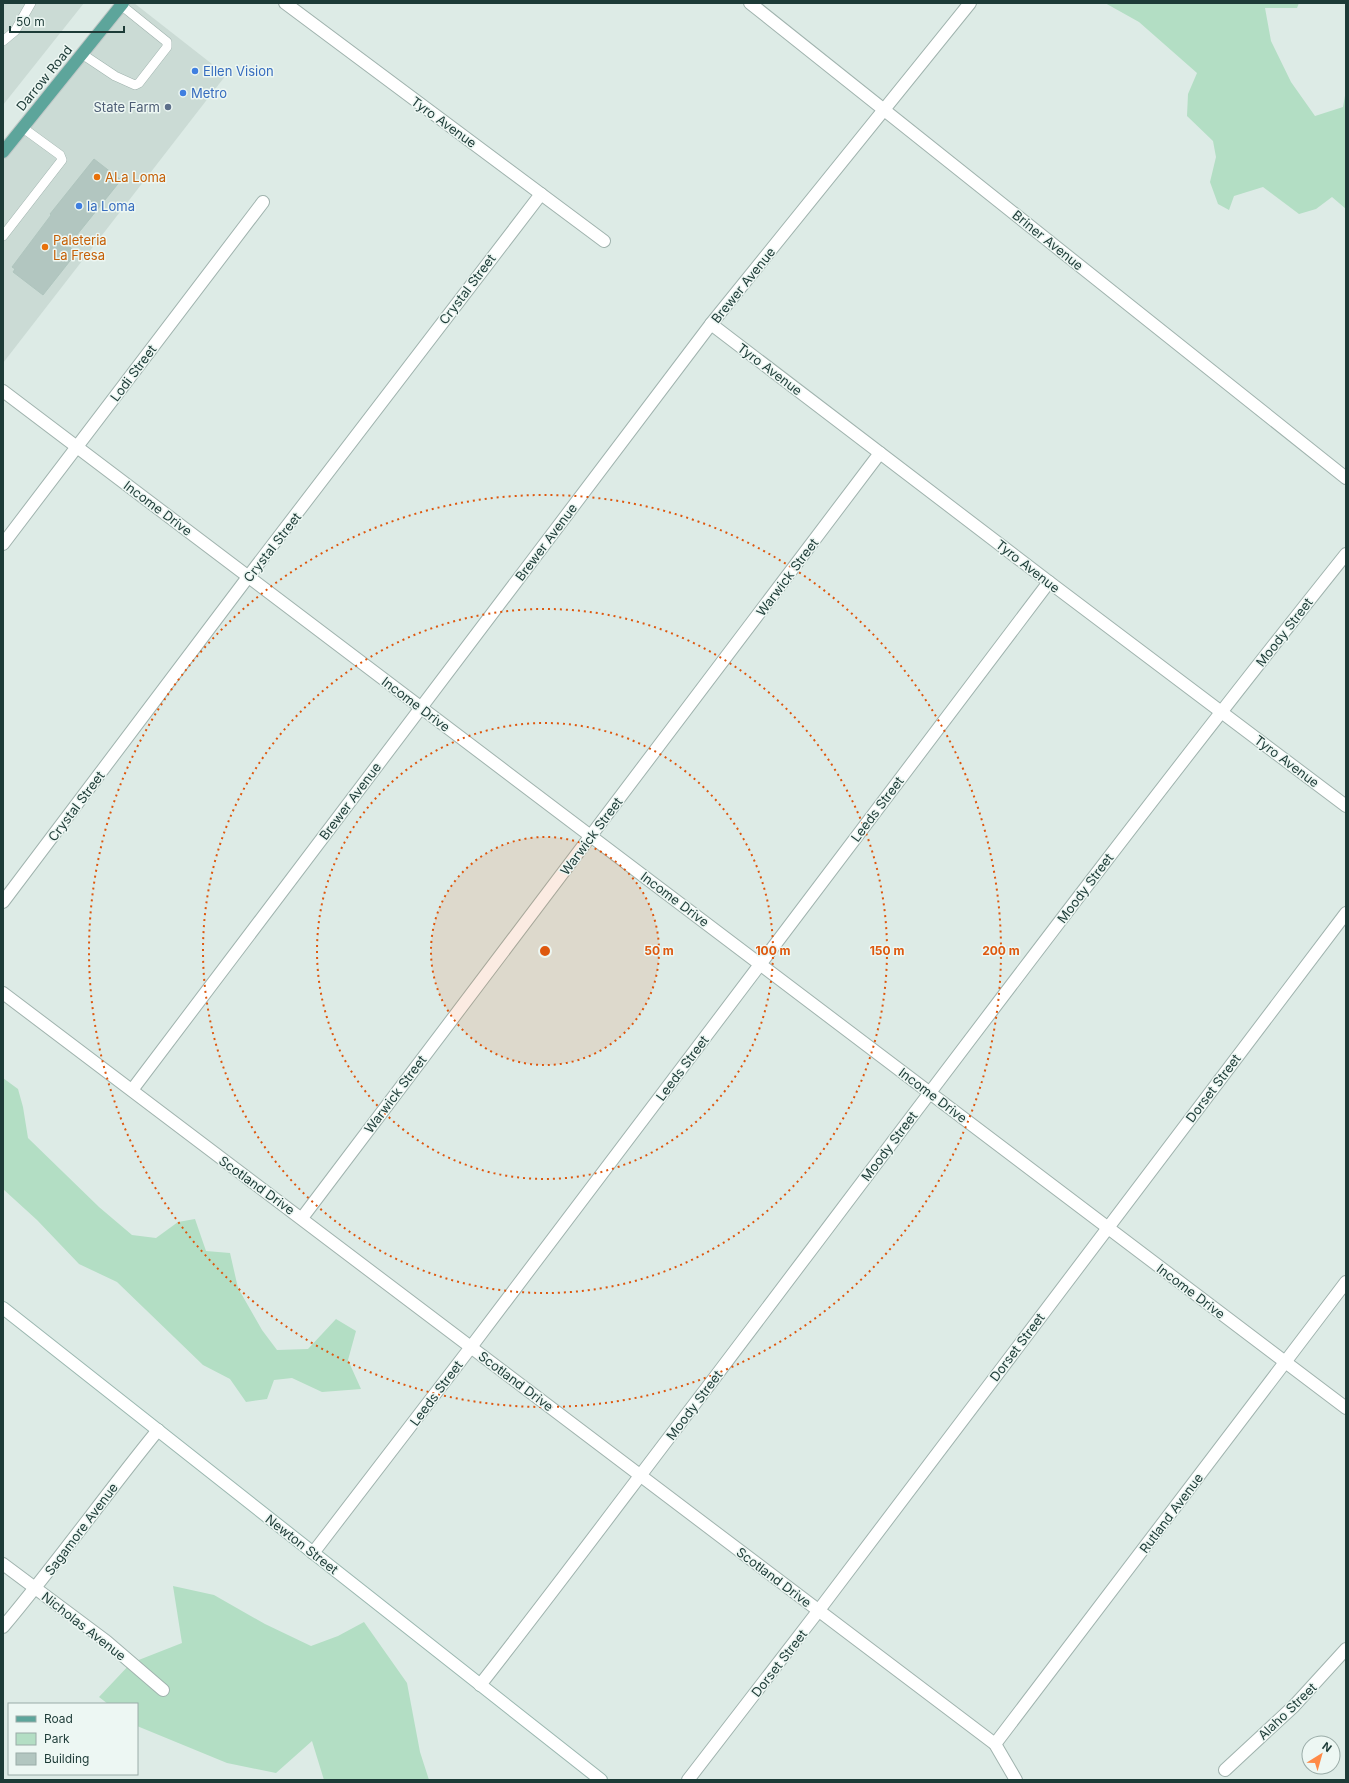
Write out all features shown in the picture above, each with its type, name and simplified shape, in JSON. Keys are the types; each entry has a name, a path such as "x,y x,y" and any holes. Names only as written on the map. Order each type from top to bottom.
{"main road":[{"name":"Darrow Road","path":"3,152 122,4"}],"street":[{"name":"Tyro Avenue","path":"285,3 604,241"},
{"name":"Briner Avenue","path":"750,3 1346,478"},
{"name":"Brewer Avenue","path":"132,1090 711,324 970,3"},
{"name":"Crystal Street","path":"3,902 248,577 541,194"},
{"name":"Lodi Street","path":"3,544 263,202"},
{"name":"Tyro Avenue","path":"711,324 1346,806"},
{"name":"Income Drive","path":"3,391 1346,1408"},
{"name":"Warwick Street","path":"302,1218 880,453"},
{"name":"Moody Street","path":"480,1684 641,1476 929,1093 1221,711 1346,554"},
{"name":"Leeds Street","path":"313,1553 471,1347 1049,582"},
{"name":"Dorset Street","path":"688,1780 819,1610 1346,913"},
{"name":"Scotland Drive","path":"3,992 176,1125 302,1218 995,1744 1016,1780"},
{"name":"Rutland Avenue","path":"995,1744 1346,1282"},
{"name":"Newton Street","path":"3,1308 601,1780"},
{"name":"Sagamore Avenue","path":"3,1627 36,1588 111,1488 158,1430"},
{"name":"Nicholas Avenue","path":"3,1564 106,1641 163,1690"},
{"name":"Alaho Street","path":"1225,1770 1294,1706 1346,1649"}],"lane":[{"path":"3,41 15,31 31,3"},
{"path":"82,54 115,76 135,85 139,83 167,47 167,42 122,4"},
{"path":"3,236 62,160 60,155 23,128"}],"shaded area":[{"path":"3,3 84,3 3,105"},
{"path":"123,3 134,3 226,75 3,363 3,152"}],"green space":[{"path":"1105,3 1299,3 1297,8 1265,8 1271,41 1291,82 1315,116 1343,107 1346,90 1346,209 1332,197 1316,209 1299,214 1263,187 1234,196 1229,210 1218,204 1210,182 1216,157 1213,141 1187,116 1188,94 1197,73 1139,22"},
{"path":"3,1078 18,1089 23,1107 28,1138 99,1207 132,1235 156,1238 178,1222 195,1219 206,1251 230,1253 238,1288 262,1330 277,1350 308,1349 336,1319 356,1331 348,1360 361,1389 322,1392 292,1378 274,1380 267,1399 246,1402 230,1379 203,1365 117,1282 79,1264 37,1220 3,1189"},
{"path":"173,1586 214,1595 265,1624 311,1646 338,1636 364,1622 407,1683 420,1752 429,1780 324,1780 312,1741 276,1773 227,1763 138,1726 138,1703 107,1703 99,1697 131,1663 182,1643"}],"building":[{"path":"94,159 121,180 68,246 77,252 43,295 13,272 15,269 12,267 51,215 50,214"}],"place":[{"name":"Ellen Vision","path":"195,71"},
{"name":"Metro","path":"183,93"},
{"name":"State Farm","path":"168,107"},
{"name":"ALa Loma","path":"97,177"},
{"name":"la Loma","path":"79,206"},
{"name":"Paleteria La Fresa","path":"45,247"}]}
